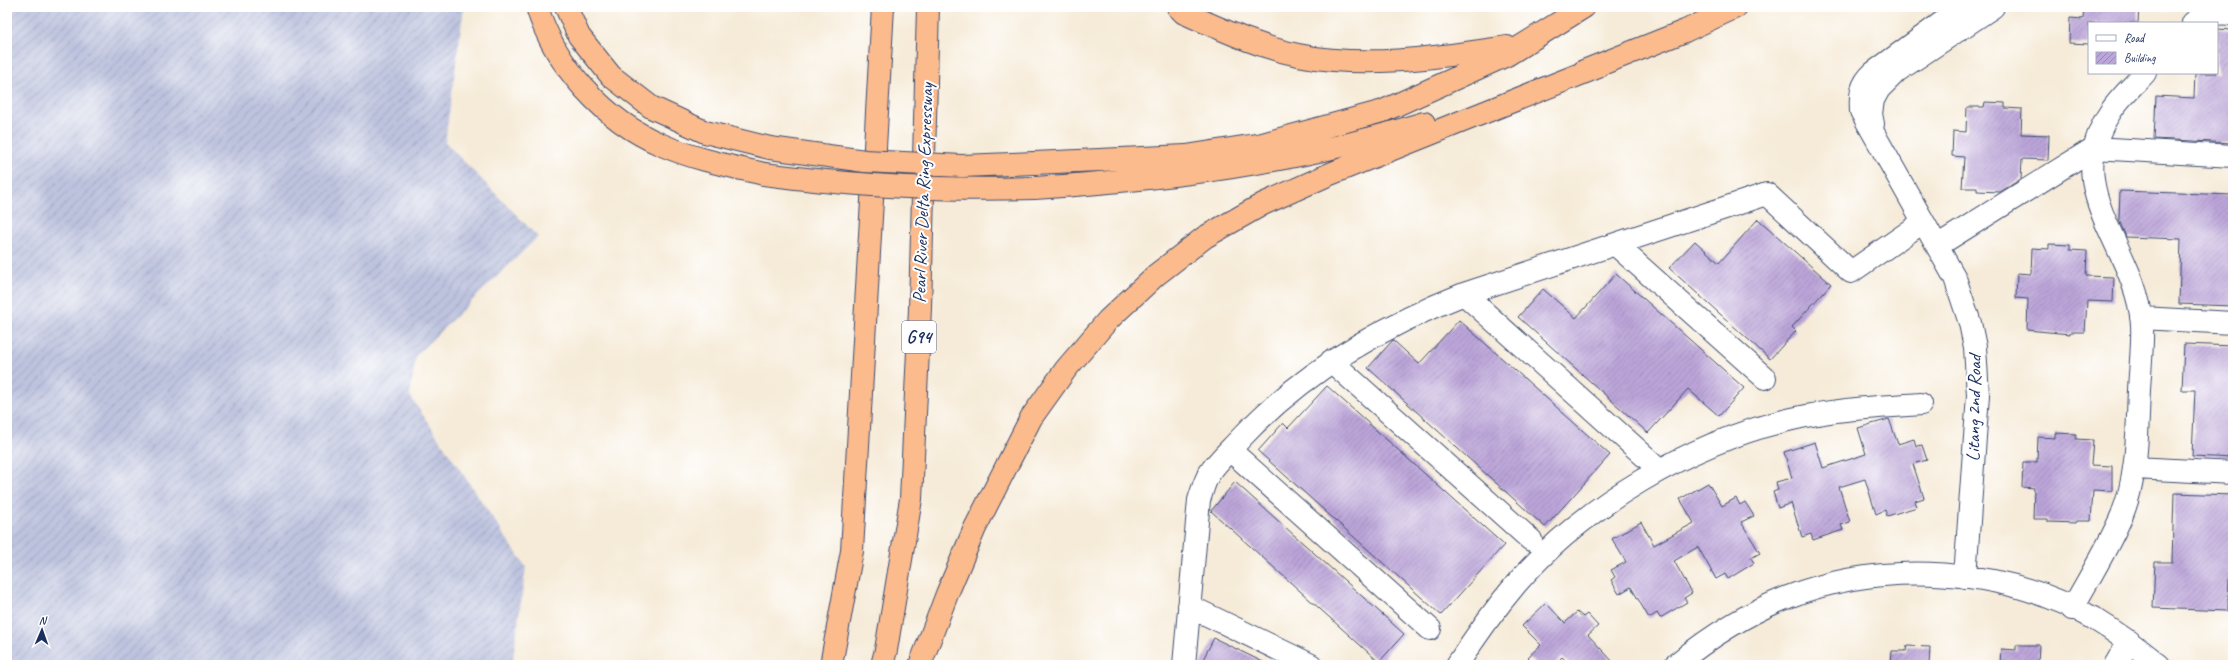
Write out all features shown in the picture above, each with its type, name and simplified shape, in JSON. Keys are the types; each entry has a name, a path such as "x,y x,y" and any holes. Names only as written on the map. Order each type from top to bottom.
{"highway":[{"path":"537,7 554,46 572,74 590,95 629,126 660,144 687,155 764,174 893,187 991,189 1035,188 1188,174 1332,149 1410,128 1598,67"},
{"path":"566,7 579,36 611,76 651,107 705,132 770,148 865,161 962,166 1186,156 1262,144 1383,110 1507,55 1584,7"},
{"path":"876,7 882,48"},
{"path":"831,665 852,550 882,48 883,7"},
{"name":"Pearl River Delta Ring Expressway","path":"882,665 886,650 911,500 920,308 928,7"},
{"path":"1178,7 1184,13 1243,39 1298,55 1362,62 1442,56 1524,45"},
{"path":"920,665 947,594 975,528 1031,418 1066,369 1103,325 1156,275 1205,237 1263,204 1330,174 1598,67 1736,7"}],"street":[{"name":"Litang 2nd Road","path":"1963,7 1865,80 1860,99 1861,111 1955,278 1964,300 1975,347 1978,395 1965,577"},
{"name":"Litang 2nd Road","path":"1878,142 1871,114 1873,100 1879,89 1897,71 1993,7"},
{"path":"2194,22 2199,18 2215,13 2233,14"},
{"path":"2072,609 2122,515 2129,496 2134,468 2142,342 2141,318 2136,290 2130,274 2093,190 2091,162 2097,135 2111,110 2144,74"},
{"path":"1937,246 2094,148 2233,156"},
{"path":"1184,665 1198,500 1209,475 1230,450 1277,403 1331,361 1394,324 1464,294 1767,194 1851,272 1923,222"},
{"path":"1616,245 1765,378"},
{"path":"1464,294 1660,470"},
{"path":"2141,318 2233,322"},
{"path":"1331,361 1531,540"},
{"path":"1457,665 1477,634 1516,583 1563,538 1614,498 1660,470 1730,438 1792,419 1856,408 1922,404"},
{"path":"1230,450 1430,629"},
{"path":"2134,468 2233,473"},
{"path":"1675,665 1710,637 1749,615 1789,597 1832,584 1883,576 1920,574 1965,577 2008,585 2051,599 2091,617 2129,641 2159,665"},
{"path":"1189,606 1311,665"},
{"path":"2115,665 2129,641"}],"shaded area":[{"path":"7,7 464,7 445,142 538,237 416,355 410,396 526,567 512,665 7,665"}],"building":[{"path":"2084,7 2139,7 2138,22 2088,22 2088,44 2069,43 2070,18 2083,19"},
{"path":"2218,29 2233,30 2233,143 2154,139 2156,96 2194,98 2195,74 2218,74"},
{"path":"1985,102 2005,103 2005,108 2022,109 2021,134 2049,135 2048,160 2022,159 2021,179 2000,192 1977,191 1977,188 1962,188 1964,157 1952,156 1953,131 1966,132 1967,107 1984,107"},
{"path":"2120,191 2233,195 2233,306 2179,304 2181,239 2126,237 2119,220"},
{"path":"1758,219 1831,284 1792,327 1796,331 1770,359 1669,268 1695,241 1719,263"},
{"path":"2049,244 2070,245 2070,250 2087,251 2086,276 2114,277 2113,302 2087,301 2085,332 2070,332 2070,334 2027,330 2028,299 2016,298 2017,273 2031,274 2032,248 2049,249"},
{"path":"1616,274 1744,388 1719,416 1688,389 1648,433 1518,317 1543,289 1576,318"},
{"path":"1459,320 1610,455 1545,527 1368,368 1393,340 1419,364"},
{"path":"2184,344 2233,346 2233,458 2192,456 2195,390 2182,390"},
{"path":"1327,386 1504,545 1441,615 1258,451 1283,423 1288,428"},
{"path":"1889,419 1898,444 1914,439 1916,446 1922,445 1927,460 1913,464 1924,498 1915,501 1917,507 1887,516 1885,510 1876,514 1865,479 1839,487 1850,522 1841,525 1843,530 1813,540 1811,534 1802,537 1791,503 1778,508 1773,492 1778,490 1776,482 1792,478 1784,452 1815,442 1823,468 1866,454 1858,428"},
{"path":"2055,433 2076,434 2076,439 2093,440 2091,465 2112,466 2112,491 2093,490 2091,521 2077,521 2076,523 2048,522 2048,519 2033,519 2034,488 2022,487 2023,462 2037,462 2038,437 2055,438"},
{"path":"1235,482 1404,634 1379,662 1211,511"},
{"path":"1708,483 1722,506 1736,498 1740,505 1745,502 1754,516 1741,522 1760,553 1751,558 1754,563 1728,579 1725,574 1716,579 1698,547 1674,561 1692,593 1684,598 1687,602 1660,618 1657,613 1649,618 1631,587 1619,594 1611,580 1615,577 1611,570 1626,562 1612,539 1641,522 1654,545 1694,523 1680,499"},
{"path":"2174,493 2233,495 2233,541 2230,541 2228,611 2153,608 2155,562 2172,562"},
{"path":"1546,603 1565,623 1577,612 1583,617 1587,614 1598,626 1588,635 1616,665 1570,665 1562,657 1554,665 1536,665 1528,657 1541,645 1522,626"},
{"path":"1214,638 1269,665 1200,665"},
{"path":"2016,645 2039,645 2038,665 2000,665 2001,649 2016,650"},
{"path":"1907,646 1930,647 1929,665 1891,665 1892,651 1906,651"}]}
